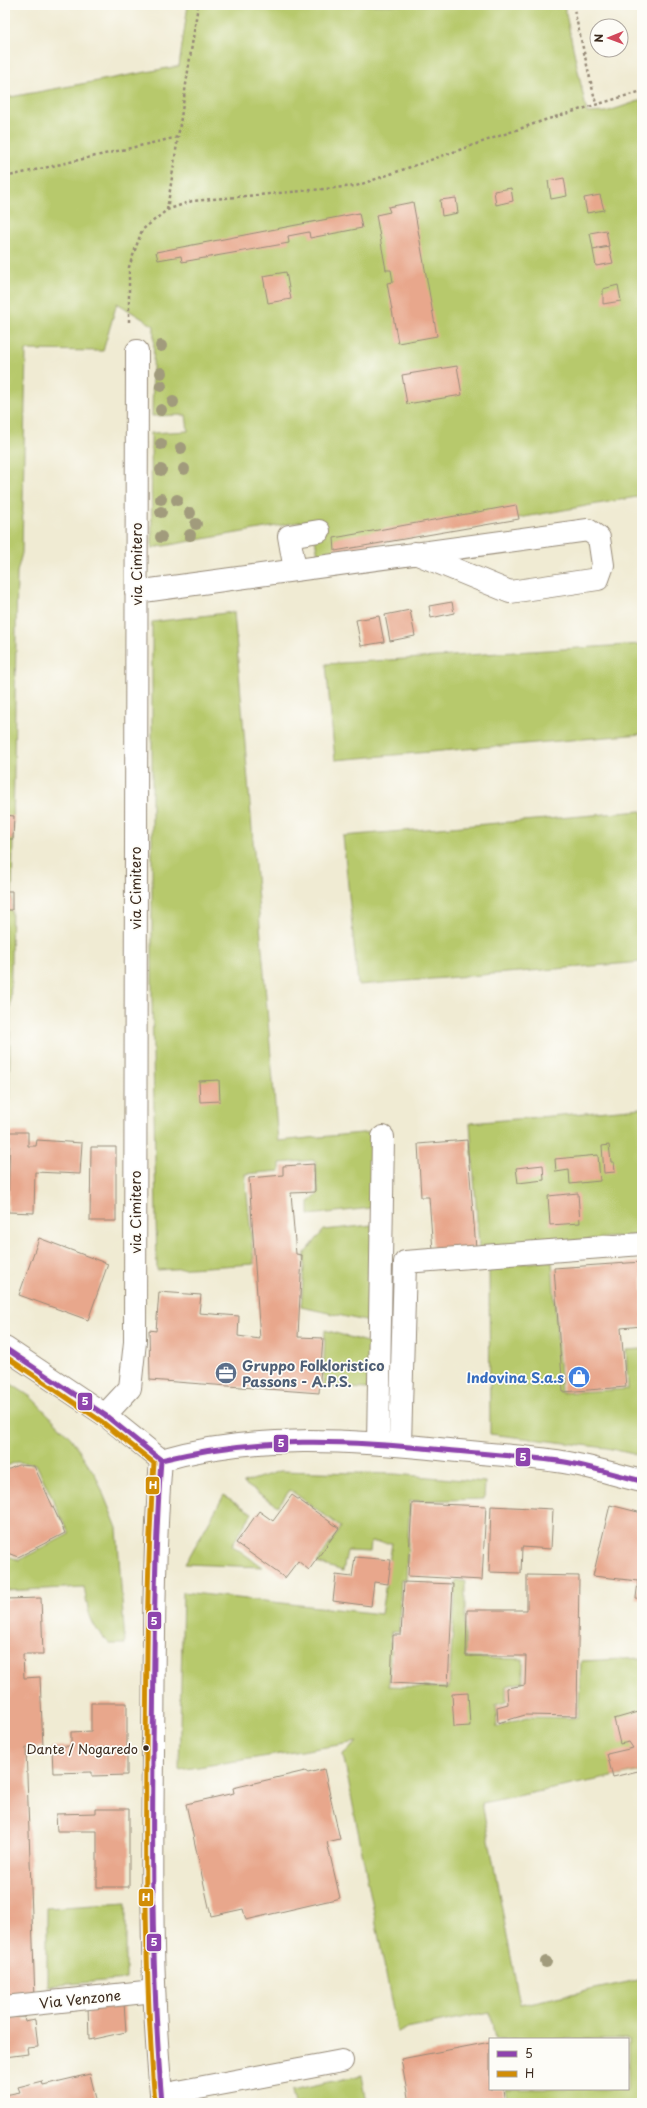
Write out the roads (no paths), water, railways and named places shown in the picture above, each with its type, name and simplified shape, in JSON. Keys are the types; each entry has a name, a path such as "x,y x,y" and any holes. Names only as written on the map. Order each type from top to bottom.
{"street":[{"name":"via Cimitero","path":"105,1415 130,1388 135,1342 137,351"},
{"path":"136,592 415,553 588,530 599,538 603,565 598,579 510,592 415,553"},
{"path":"295,570 289,536 319,531"},
{"path":"378,1443 383,1137"},
{"path":"400,1445 404,1262 642,1244"},
{"path":"5,1348 105,1415 161,1460"},
{"path":"161,1460 195,1450 229,1445 301,1442 378,1443 563,1462 642,1481"},
{"path":"161,1460 155,1538 152,1790 154,1991 162,2099 342,2061"},
{"name":"Via Venzone","path":"5,2007 154,1991"}],"place":[{"name":"Gruppo Folkloristico Passons - A.P.S.","path":"226,1373"},
{"name":"Indovina S.a.s","path":"579,1377"},
{"name":"Dante / Nogaredo","path":"146,1748"}]}
